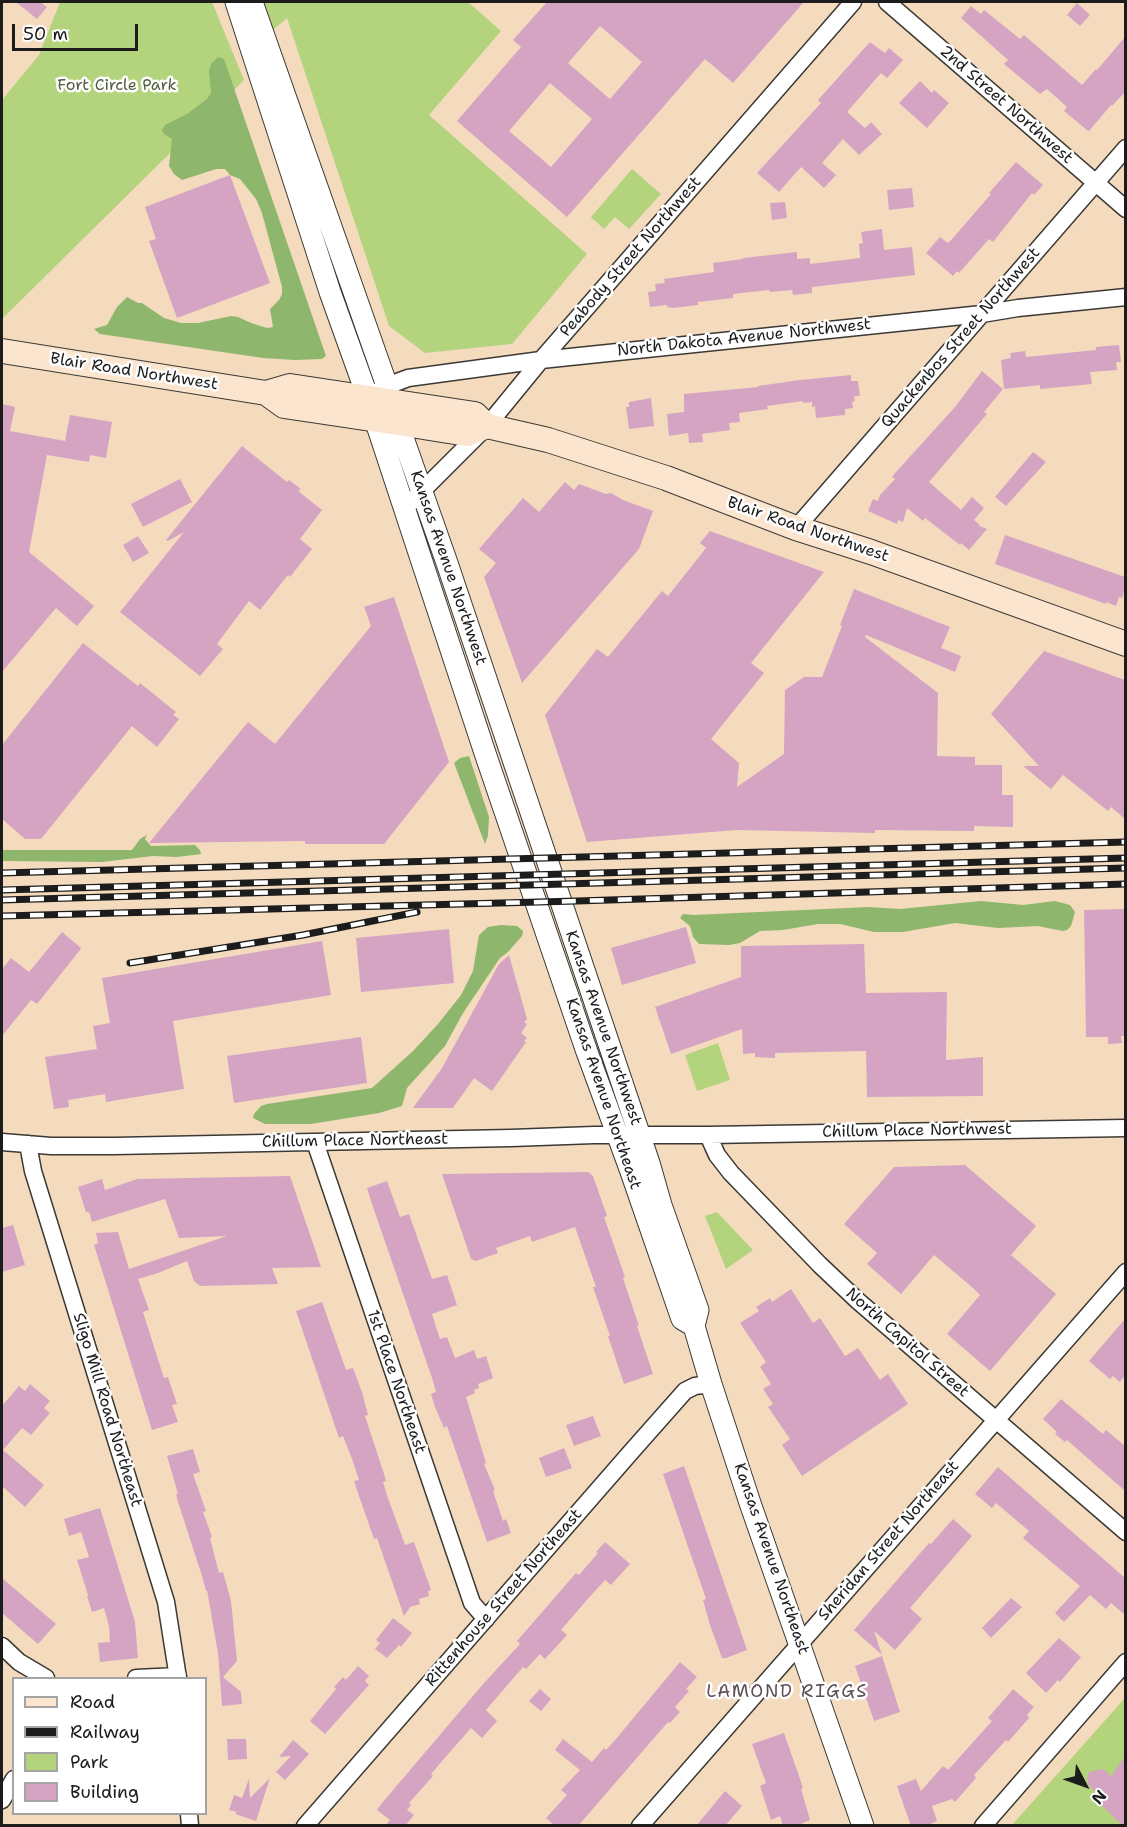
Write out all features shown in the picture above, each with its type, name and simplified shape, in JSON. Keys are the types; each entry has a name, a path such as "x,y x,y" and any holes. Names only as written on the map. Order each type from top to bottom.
{"main road":[{"name":"Blair Road Northwest","path":"2,351 266,393 290,386 384,405 467,434 487,426 548,440 656,475 796,528 871,552 1125,644"}],"street":[{"name":"Kansas Avenue Northwest","path":"236,2 327,281 422,492 639,1136"},
{"name":"Kansas Avenue Northwest","path":"252,2 384,405 404,509 532,890"},
{"name":"Peabody Street Northwest","path":"404,509 487,426 541,360 853,2"},
{"name":"2nd Street Northwest","path":"887,2 1125,209"},
{"name":"Quackenbos Street Northwest","path":"796,528 1125,148"},
{"name":"North Dakota Avenue Northwest","path":"384,405 408,378 541,360 1125,297"},
{"name":"Kansas Avenue Northeast","path":"532,890 682,1319 694,1326"},
{"name":"Chillum Place Northwest","path":"708,1135 1125,1128"},
{"name":"Chillum Place Northeast","path":"2,1142 115,1146 616,1134 708,1135"},
{"name":"North Capitol Street","path":"708,1135 726,1168 801,1247 858,1301 1125,1532"},
{"name":"Kansas Avenue Northeast","path":"639,1136 698,1310 694,1326 711,1384 750,1503 863,1826"},
{"name":"1st Place Northeast","path":"315,1142 472,1603 486,1619"},
{"name":"Sligo Mill Road Northeast","path":"28,1144 33,1171 166,1602 178,1677"},
{"name":"Sheridan Street Northeast","path":"640,1826 1125,1272"},
{"name":"Rittenhouse Street Northeast","path":"305,1826 686,1392 695,1386 711,1384"},
{"path":"2,1646 19,1662 44,1677"},
{"path":"982,1826 1125,1662"},
{"path":"2,1800 12,1782"}],"green space":[{"name":"Fort Circle Park","path":"60,2 212,2 244,80 2,319 2,100 39,55"},
{"path":"262,2 468,2 501,31 429,115 587,254 512,344 425,353 389,326 287,18 272,31"},
{"path":"218,57 224,59 326,356 322,359 263,358 100,334 94,329 107,325 117,307 127,297 142,303 164,318 181,323 198,323 231,316 267,328 273,327 270,309 279,300 282,287 256,199 240,179 230,175 225,169 216,169 182,180 169,166 172,139 162,130 165,125 187,114 207,99 211,93 209,71 211,64"},
{"path":"632,169 661,194 629,229 615,217 604,229 591,217"},
{"path":"469,756 489,817 485,844 454,763 460,758"},
{"path":"147,835 145,839 151,846 195,845 201,854 177,857 153,856 102,862 2,861 2,850 132,850 140,839"},
{"path":"981,901 1023,905 1055,901 1070,905 1075,912 1071,926 1063,931 1038,926 998,928 955,923 903,932 874,932 840,924 818,924 760,931 740,943 729,945 699,944 693,937 690,926 680,918 683,914 869,907 900,909"},
{"path":"517,926 523,931 522,936 500,958 463,1013 445,1046 407,1088 402,1106 379,1113 311,1124 265,1124 253,1118 261,1106 267,1104 372,1088 413,1051 461,995 473,971 479,935 488,927"},
{"path":"718,1043 730,1080 697,1091 685,1055"},
{"path":"717,1212 753,1250 726,1269 705,1216"},
{"path":"1125,1698 1125,1825 1012,1825"}],"building":[{"path":"16,2 40,2 47,7 37,19"},
{"path":"547,2 804,2 733,83 705,59 567,217 457,121 521,47 513,40","holes":["600,26 642,62 610,99 568,63","550,83 592,119 551,167 509,131"]},
{"path":"1077,3 1090,15 1080,26 1067,15"},
{"path":"971,6 981,14 984,10 1020,39 1024,35 1082,85 1125,37 1125,92 1089,131 1087,130 1064,111 1067,107 1047,89 1040,94 1004,64 1008,60 961,18"},
{"path":"870,42 885,53 889,48 903,60 887,78 881,73 847,112 865,128 871,122 882,134 859,155 843,139 822,163 836,175 824,188 801,167 779,192 757,173 821,103 818,100"},
{"path":"920,81 932,93 934,90 949,103 927,128 899,103"},
{"path":"1016,162 1043,185 1034,195 1032,193 993,242 989,239 959,273 957,271 953,276 926,253 940,237 948,243 953,238"},
{"path":"230,175 270,283 177,318 149,241 156,239 145,207"},
{"path":"912,188 914,207 889,210 887,190"},
{"path":"785,202 787,218 772,220 770,203"},
{"path":"882,229 884,250 912,247 915,275 812,287 812,293 793,295 792,290 770,292 769,290 733,294 733,298 698,302 698,305 673,308 667,305 650,307 648,292 656,291 655,284 665,283 664,279 714,272 713,263 797,252 797,259 810,258 810,264 860,258 859,244 863,243 861,232"},
{"path":"1119,345 1121,362 1116,362 1117,370 1090,372 1092,384 1040,389 1040,385 1004,389 1001,360 1011,358 1010,353 1025,351 1026,357 1096,350 1096,347"},
{"path":"982,371 1003,389 984,412 987,414 929,482 961,510 972,497 984,508 974,520 979,526 987,529 969,550 925,518 923,521 907,508 903,522 898,520 897,524 868,511 873,499 878,501 880,495 895,479 892,477 955,407"},
{"path":"851,375 851,381 858,381 860,396 854,396 853,408 845,409 845,415 816,418 815,406 812,407 812,402 803,403 803,401 739,413 740,422 729,423 730,430 702,434 703,442 689,443 688,433 669,436 667,414 684,412 684,394"},
{"path":"651,398 654,426 629,429 626,407 629,407 629,402"},
{"path":"2,404 15,407 10,431 65,441 70,415 112,422 106,458 90,455 89,462 47,455 29,552 94,606 77,626 56,608 2,672"},
{"path":"242,446 287,482 289,480 301,489 298,491 322,510 300,539 312,549 260,610 249,601 217,644 223,649 200,676 120,612 184,532 166,540"},
{"path":"1033,452 1046,462 1006,506 995,497"},
{"path":"180,479 192,502 143,527 131,504"},
{"path":"565,482 574,490 579,484 606,494 611,493 653,511 639,549 522,683 484,577 496,563 479,549 523,498 539,512"},
{"path":"710,531 824,572 751,663 764,673 711,739 739,763 737,787 784,754 785,690 804,677 822,677 854,589 950,627 941,648 961,656 955,672 866,635 865,637 938,693 937,756 975,757 975,765 1002,765 1002,795 1013,795 1013,827 974,826 974,831 875,830 875,833 737,830 587,842 545,715 597,649 608,657 662,591 668,596 706,548 700,543"},
{"path":"1005,535 1125,577 1122,598 1119,597 1116,606 1106,602 1106,604 995,564"},
{"path":"138,536 149,553 133,562 123,545"},
{"path":"394,597 449,762 384,844 305,844 305,841 149,843 248,722 275,744 371,626 364,607"},
{"path":"83,643 138,686 140,683 176,712 173,715 179,719 157,747 132,726 41,839 25,839 2,819 2,745"},
{"path":"1044,651 1125,680 1125,819 1111,807 1108,811 1063,775 1051,789 1023,766 1039,766 991,714"},
{"path":"1125,909 1125,1036 1121,1036 1122,1043 1108,1044 1108,1037 1086,1037 1084,910"},
{"path":"686,927 696,963 622,985 611,948"},
{"path":"449,929 454,983 361,992 356,938"},
{"path":"62,932 81,948 80,950 37,1004 31,1000 2,1036 2,969 11,958 29,972"},
{"path":"322,941 331,995 173,1021 184,1089 106,1102 105,1094 68,1100 69,1107 54,1109 45,1057 97,1049 93,1026 110,1023 102,978"},
{"path":"864,944 866,993 947,992 946,1060 983,1057 983,1096 867,1097 866,1051 775,1053 775,1058 755,1057 755,1053 743,1054 742,1029 671,1054 655,1007 741,977 741,946"},
{"path":"509,955 527,1019 524,1022 527,1024 521,1033 527,1038 524,1041 526,1042 492,1091 474,1078 453,1108 413,1108 442,1068 499,964"},
{"path":"361,1037 367,1083 234,1103 227,1056"},
{"path":"965,1165 1036,1226 1011,1255 1056,1294 990,1371 947,1334 980,1295 934,1255 901,1294 867,1264 877,1253 844,1224 894,1167"},
{"path":"588,1172 593,1176 607,1216 604,1217 625,1277 623,1278 653,1374 624,1384 593,1287 596,1287 575,1227 532,1242 530,1236 496,1248 498,1253 476,1261 471,1259 442,1174"},
{"path":"290,1176 321,1267 272,1268 278,1284 200,1286 194,1281 187,1261 138,1279 149,1310 143,1312 164,1378 168,1377 177,1404 172,1405 178,1422 152,1430 94,1245 98,1243 96,1233 118,1232 129,1269 227,1236 179,1238 165,1199 92,1222 89,1212 86,1212 78,1187 102,1179 105,1190 137,1179"},
{"path":"387,1181 400,1217 409,1214 432,1279 447,1275 457,1305 432,1314 440,1339 447,1337 455,1358 474,1350 477,1359 486,1356 493,1378 478,1384 479,1388 474,1390 475,1393 466,1397 486,1463 484,1464 495,1490 493,1491 503,1521 506,1519 511,1533 487,1542 447,1426 444,1428 435,1407 431,1394 436,1392 432,1378 367,1188"},
{"path":"13,1225 25,1265 2,1272 2,1228"},
{"path":"791,1289 813,1323 820,1318 845,1356 858,1348 880,1380 888,1374 908,1404 802,1476 782,1445 790,1439 768,1407 773,1404 763,1389 771,1384 760,1367 766,1362 740,1323 759,1311 756,1307 770,1298 772,1302"},
{"path":"322,1302 346,1370 353,1368 362,1392 368,1415 365,1416 386,1481 383,1482 405,1545 414,1542 431,1590 428,1591 429,1596 419,1599 420,1604 410,1607 404,1616 354,1481 359,1480 352,1459 343,1436 339,1438 296,1311"},
{"path":"1125,1319 1125,1375 1120,1382 1113,1376 1110,1379 1089,1361"},
{"path":"30,1384 50,1401 44,1408 50,1413 31,1435 22,1428 3,1450 44,1485 25,1507 2,1486 2,1406 19,1386 25,1391"},
{"path":"1061,1399 1103,1434 1106,1430 1125,1446 1125,1491 1067,1440 1065,1442 1055,1434 1057,1432 1043,1419"},
{"path":"593,1416 601,1436 574,1446 566,1425"},
{"path":"564,1448 572,1468 546,1477 539,1458"},
{"path":"193,1449 200,1472 193,1474 206,1511 203,1512 212,1537 210,1538 219,1573 223,1572 231,1601 237,1661 223,1677 241,1692 242,1704 222,1706 218,1653 207,1590 178,1502 176,1494 178,1494 167,1456"},
{"path":"684,1466 747,1650 726,1658 722,1658 710,1625 703,1600 706,1599 663,1474"},
{"path":"998,1467 1125,1578 1125,1615 1111,1603 1106,1609 1090,1595 1064,1622 1055,1613 1080,1586 1023,1538 1029,1531 996,1503 992,1508 975,1494"},
{"path":"100,1508 135,1622 138,1658 100,1662 98,1643 110,1642 109,1626 104,1608 92,1612 87,1596 77,1560 89,1557 81,1532 69,1536 64,1519"},
{"path":"953,1519 972,1536 910,1608 922,1619 895,1650 874,1631 882,1655 854,1630 929,1543 931,1544"},
{"path":"605,1542 630,1564 611,1585 605,1580 561,1630 567,1635 545,1659 540,1654 526,1669 523,1667 486,1710 497,1721 482,1738 471,1728 431,1774 433,1776 409,1803 411,1805 407,1810 414,1815 405,1826 385,1826 390,1820 377,1810 382,1803 520,1644 517,1641 576,1573 579,1575"},
{"path":"2,1578 56,1624 38,1644 2,1613"},
{"path":"1011,1598 1022,1607 991,1638 982,1628"},
{"path":"393,1618 412,1633 401,1647 399,1645 387,1658 375,1649 380,1643 376,1640"},
{"path":"1059,1638 1081,1657 1060,1682 1058,1680 1046,1693 1026,1673"},
{"path":"882,1656 900,1712 874,1721 855,1666"},
{"path":"680,1662 697,1677 686,1689 689,1691 675,1707 680,1712 670,1723 668,1722 578,1826 555,1826 546,1818 567,1795 561,1790 580,1770 555,1750 563,1739 592,1762 604,1748 606,1750 616,1739"},
{"path":"358,1666 369,1676 365,1681 369,1685 325,1734 310,1721 336,1689 334,1687 343,1677 346,1680"},
{"path":"540,1689 551,1699 541,1711 529,1701"},
{"path":"1013,1689 1034,1707 1027,1715 1029,1718 974,1775 976,1778 955,1802 952,1799 932,1806 937,1821 926,1826 911,1826 897,1786 916,1779 921,1791 943,1766 948,1770 992,1721 988,1718"},
{"path":"784,1733 803,1788 801,1789 810,1820 796,1826 783,1826 780,1816 771,1820 760,1786 766,1783 752,1744"},
{"path":"227,1739 246,1739 247,1759 228,1760"},
{"path":"293,1740 309,1754 285,1780 276,1772 291,1756 279,1757"},
{"path":"1125,1756 1125,1826 1123,1826 1096,1800 1100,1795 1090,1787 1087,1779 1089,1772 1103,1769 1111,1776"},
{"path":"270,1778 256,1821 229,1810 234,1795 242,1798 249,1779 250,1798"},
{"path":"725,1791 742,1806 725,1826 696,1826"}],"railway":[{"path":"2,873 1126,842"},
{"path":"2,890 1126,858"},
{"path":"2,900 1126,868"},
{"path":"2,916 1126,884"},
{"path":"130,963 303,935 417,912"}],"district":[{"name":"LAMOND RIGGS","path":"787,1692"}]}
